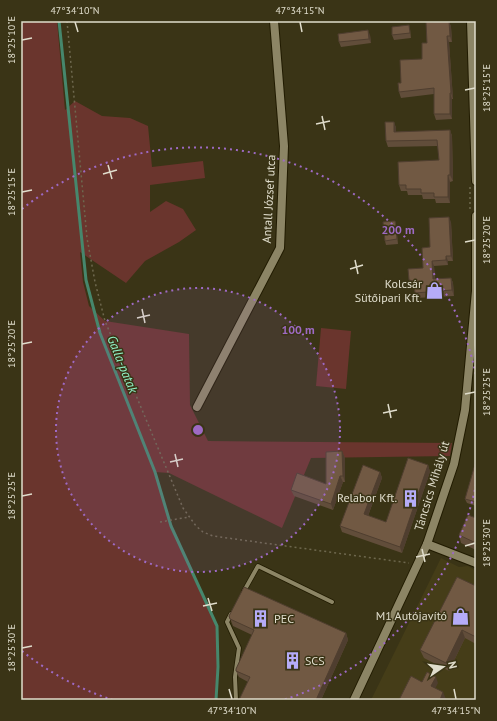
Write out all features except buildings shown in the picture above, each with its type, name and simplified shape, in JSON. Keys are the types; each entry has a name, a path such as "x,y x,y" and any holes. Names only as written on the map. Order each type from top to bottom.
{"street":[{"name":"Antall József utca","path":"197,407 280,248 284,146 274,21"},
{"path":"470,21 476,181"},
{"name":"Táncsics Mihály út","path":"354,700 427,544 454,464 465,410 476,291 476,216"},
{"path":"427,544 476,563"}],"lane":[{"path":"241,597 258,566 332,602"},
{"path":"234,610 227,622 239,648 235,677 236,700"}],"path":[{"path":"67,21 87,238 95,282 105,321 175,490 189,517 203,532 213,536 418,565"},
{"path":"160,522 189,517"}],"shaded area":[{"path":"21,21 57,21 65,110 75,101 102,116 130,118 148,126 152,167 203,161 205,178 150,185 150,212 166,201 183,209 196,230 179,242 145,261 126,283 80,252 83,282 89,306 105,321 189,334 190,405 208,441 452,443 450,456 311,458 282,528 169,473 155,472 171,526 217,626 218,667 216,700 21,700"},
{"path":"321,328 351,331 346,389 316,386"},
{"path":"441,558 459,567 468,566 476,571 476,700 371,700"}],"waterway":[{"name":"Galla-patak","path":"59,21 86,280 100,333 155,472 171,526 217,626 218,667 216,700"}],"place":[{"name":"Kolcsár Sütőipari Kft.","path":"435,291"},
{"name":"Relabor Kft.","path":"410,498"},
{"name":"M1 Autójavító","path":"460,616"},
{"name":"PEC","path":"261,619"},
{"name":"SCS","path":"292,661"}]}
